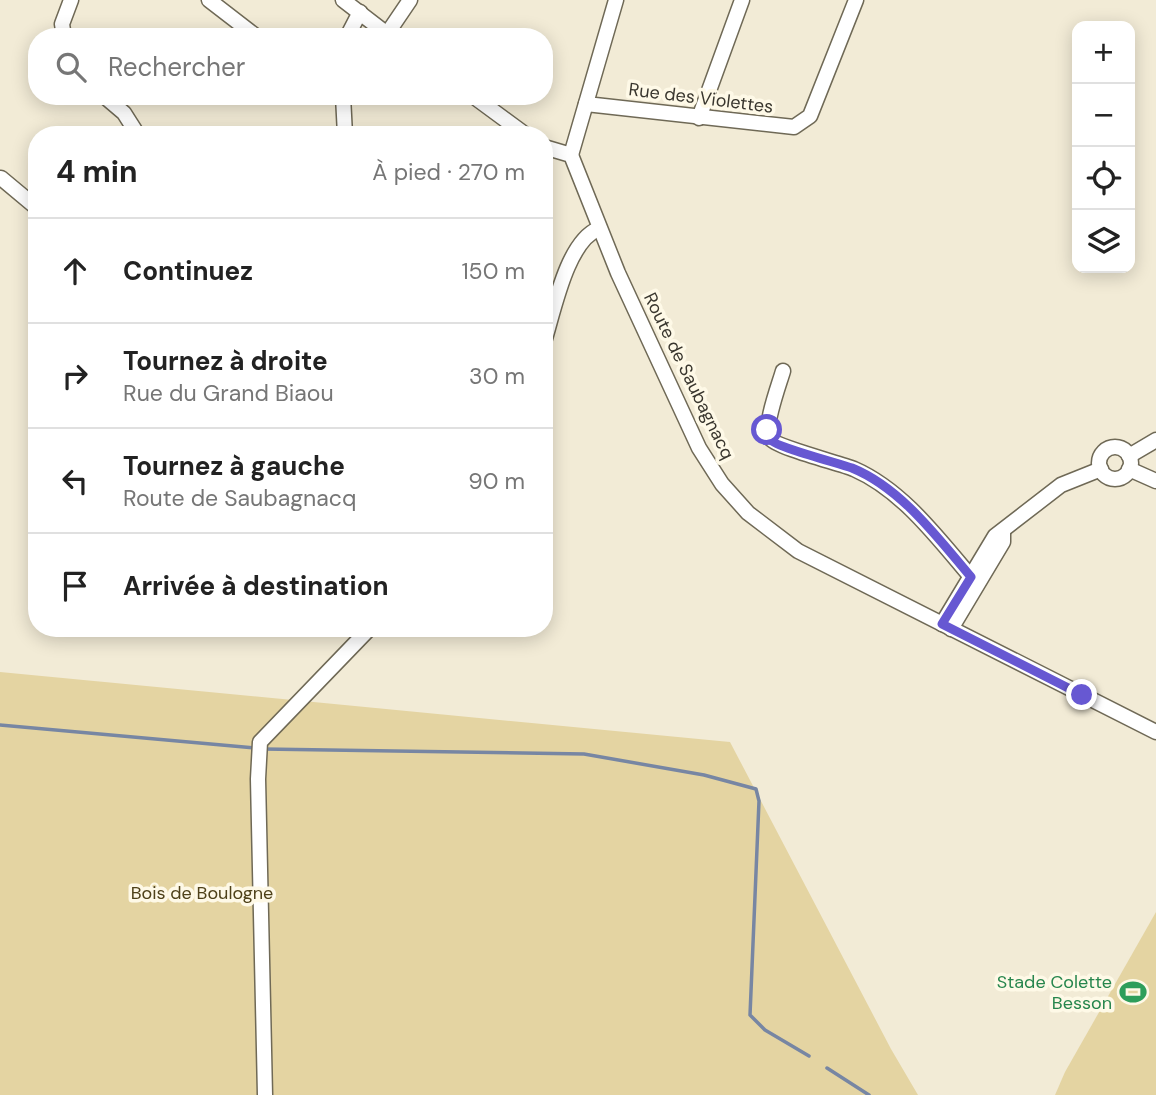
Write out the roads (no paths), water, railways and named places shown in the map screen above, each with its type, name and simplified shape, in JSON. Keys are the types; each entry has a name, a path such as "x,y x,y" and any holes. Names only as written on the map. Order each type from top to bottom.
{"street":[{"path":"63,28 71,0"},
{"path":"209,0 245,28"},
{"path":"343,0 380,28"},
{"path":"393,28 410,0"},
{"path":"553,150 571,155 616,0"},
{"path":"699,118 742,0"},
{"name":"Rue des Violettes","path":"586,104 794,127 810,116 856,0"},
{"path":"351,28 359,12"},
{"path":"115,105 132,126"},
{"path":"341,105 344,126"},
{"path":"485,105 514,126"},
{"name":"Route de Saubagnacq","path":"571,155 598,229 699,448 722,484 748,513 798,551 1156,732"},
{"path":"1,178 28,200"},
{"path":"553,313 571,258 584,236 598,229"},
{"path":"783,371 767,430 770,440 778,446 824,457 884,485 941,542 971,577"},
{"path":"1156,440 1129,462 1122,477 1112,478 1101,468 1100,458 1106,450 1116,447 1129,462 1156,481"},
{"path":"946,627 995,536 1003,533 1061,485 1101,468"},
{"path":"946,627 1003,542 1003,533"},
{"path":"265,1095 259,749 362,637"}],"waterway":[{"path":"0,725 255,748"},
{"path":"263,749 584,754 704,775 756,789 759,801 750,1015 765,1030 809,1056"},
{"path":"827,1068 869,1095"}],"place":[{"name":"Stade Colette Besson","path":"1133,992"}],"park label":[{"name":"Bois de Boulogne","path":"202,893"}]}
